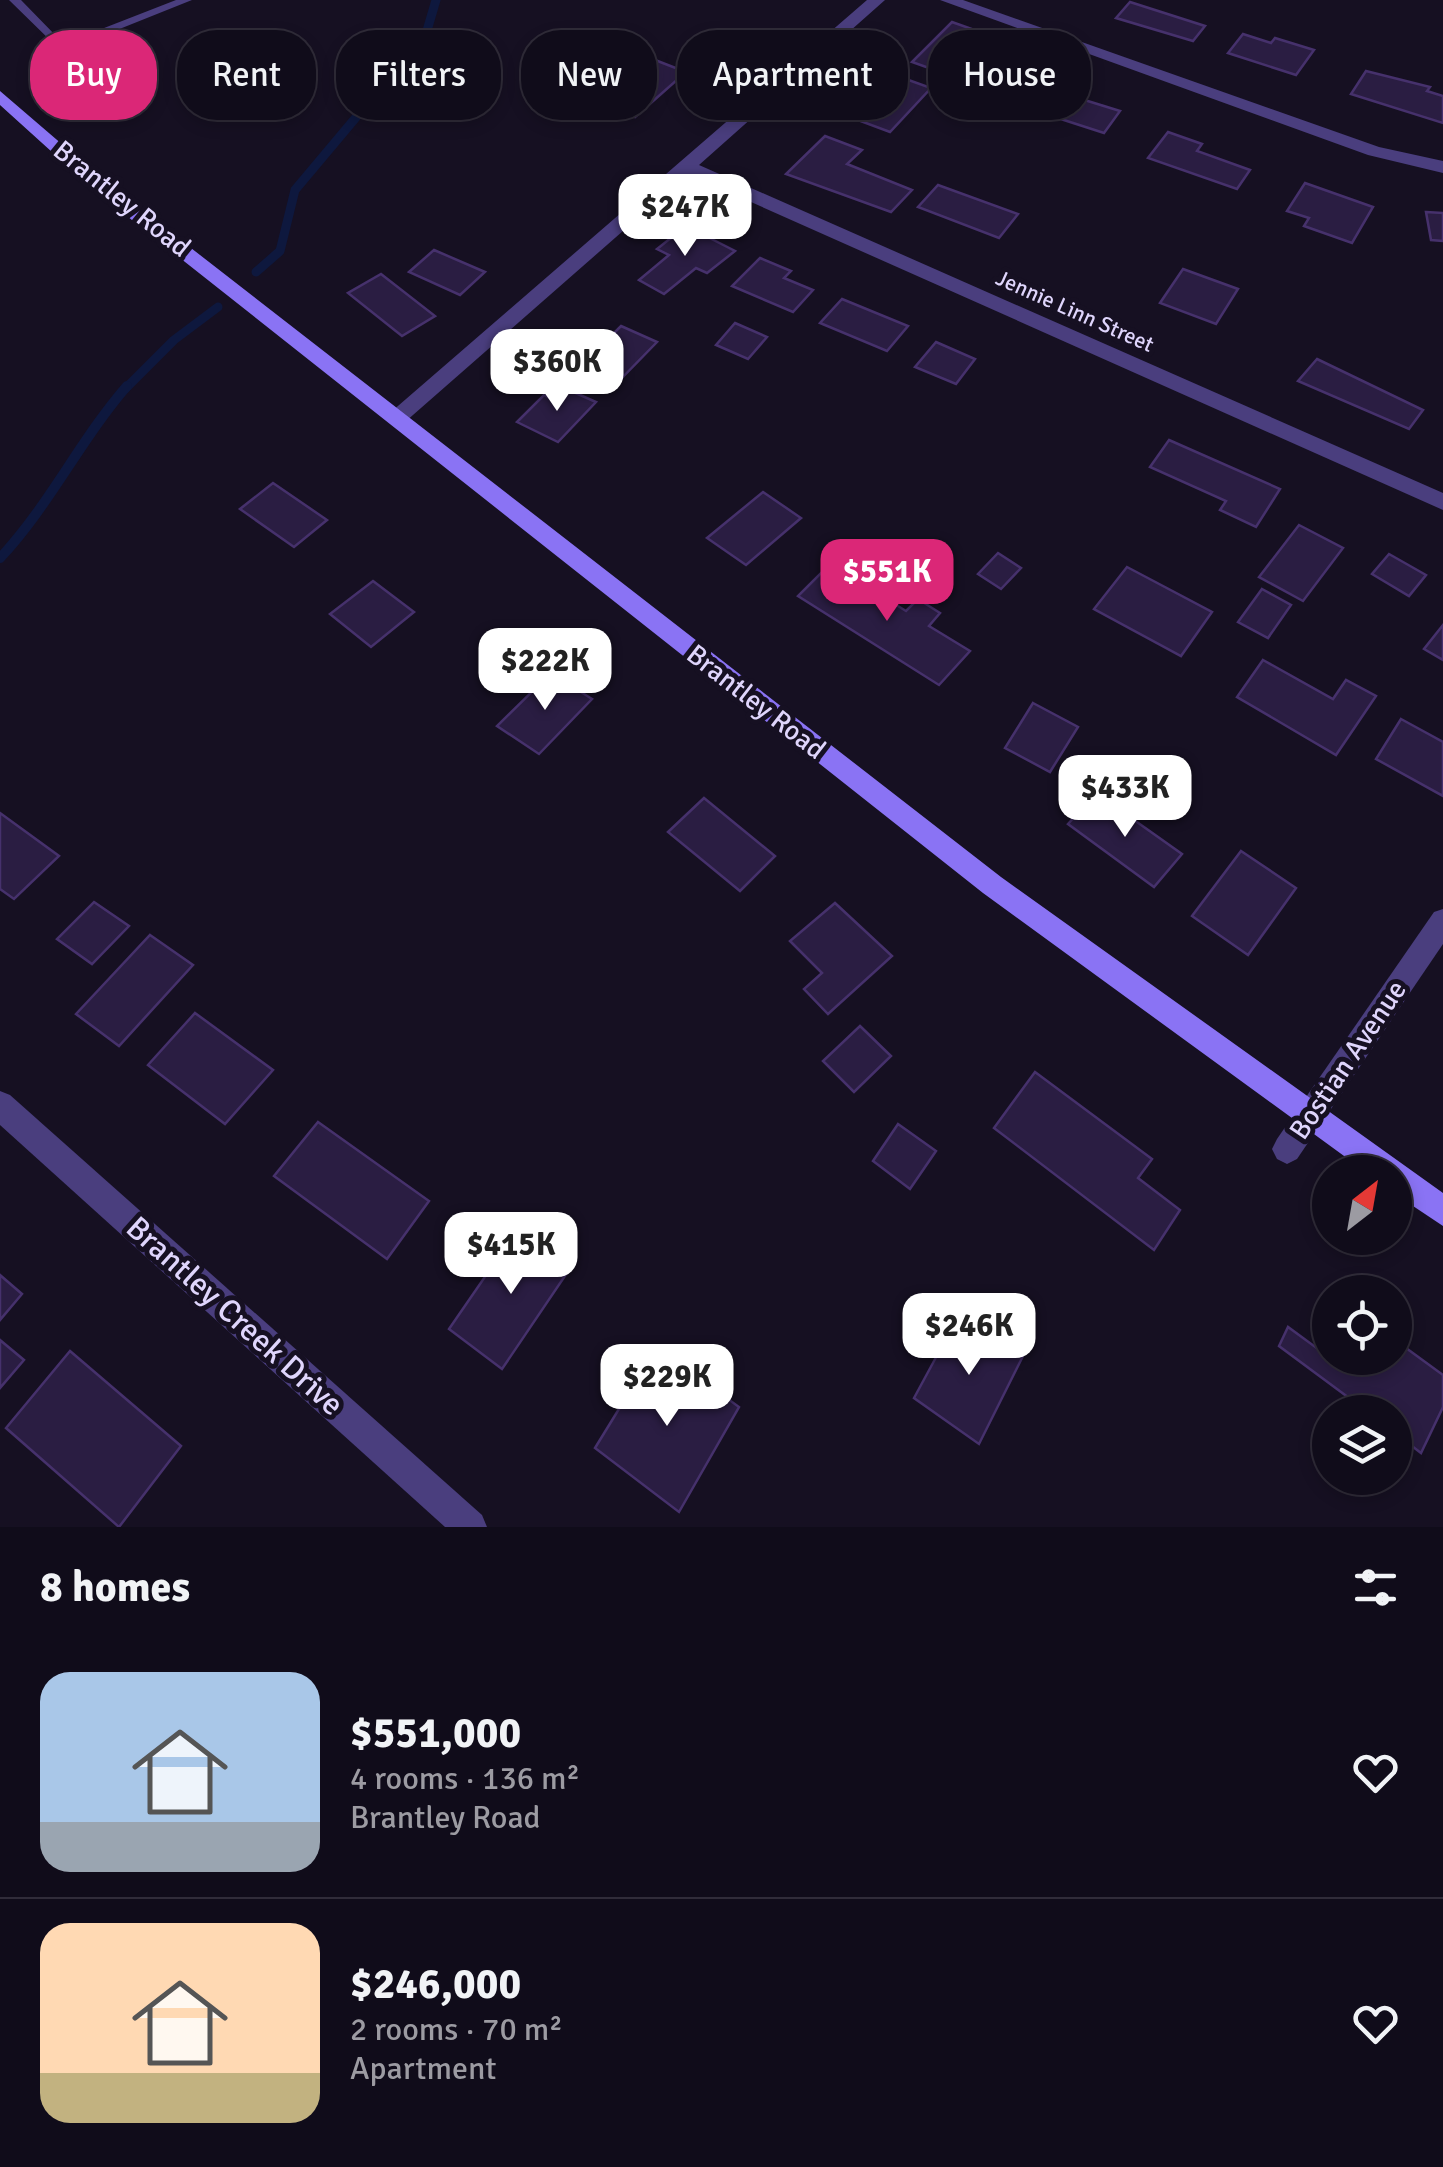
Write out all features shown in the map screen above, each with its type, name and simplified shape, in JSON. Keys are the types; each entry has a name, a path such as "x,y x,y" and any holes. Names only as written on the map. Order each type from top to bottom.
{"street":[{"path":"398,417 877,0"},
{"path":"948,0 1374,152 1443,167"},
{"name":"Brantley Road","path":"0,96 100,186 992,885 1367,1155"},
{"name":"Jennie Linn Street","path":"686,166 1443,502"},
{"name":"Bostian Avenue","path":"1287,1149 1443,921"},
{"name":"Brantley Creek Drive","path":"0,1104 470,1527"},
{"name":"Brantley Road","path":"1412,1188 1443,1211"}],"lane":[{"path":"14,0 55,42 82,40 186,0"}],"building":[{"path":"1130,2 1205,26 1193,41 1116,18"},
{"path":"952,22 975,30 944,30"},
{"path":"1243,34 1271,43 1275,38 1314,50 1296,75 1228,53"},
{"path":"928,46 928,68 912,62"},
{"path":"657,61 677,69 677,80 657,98"},
{"path":"1366,71 1430,87 1427,91 1443,96 1443,123 1351,94"},
{"path":"908,80 928,87 908,113"},
{"path":"1091,102 1120,111 1104,133 1064,120 1091,120"},
{"path":"858,120 901,120 890,132"},
{"path":"1168,132 1202,144 1197,151 1250,170 1237,189 1148,158"},
{"path":"825,136 862,150 847,164 912,190 891,212 786,174"},
{"path":"1305,183 1373,207 1352,243 1304,226 1309,218 1287,211"},
{"path":"938,185 1018,214 999,238 918,207"},
{"path":"1426,212 1443,213 1443,241 1431,240"},
{"path":"686,226 735,251 707,273 696,268 664,294 639,280 669,255 657,249"},
{"path":"434,250 485,272 460,295 409,272"},
{"path":"760,258 791,271 784,278 813,290 793,312 732,286"},
{"path":"1183,269 1238,289 1216,324 1160,303"},
{"path":"381,274 435,316 402,336 348,293"},
{"path":"842,299 908,326 887,351 820,323"},
{"path":"735,323 767,337 748,359 716,345"},
{"path":"621,326 657,342 614,386 578,369"},
{"path":"936,342 975,359 956,384 915,367"},
{"path":"1317,359 1423,410 1409,429 1298,381"},
{"path":"562,387 596,402 558,442 517,422 544,395 550,398"},
{"path":"1169,440 1280,489 1256,527 1220,510 1226,501 1150,467"},
{"path":"273,483 327,520 294,547 240,509"},
{"path":"763,492 801,518 746,565 707,538"},
{"path":"1299,525 1343,548 1303,601 1259,577"},
{"path":"998,553 1021,568 1001,589 978,574"},
{"path":"1389,554 1426,575 1409,596 1372,574"},
{"path":"830,564 906,611 918,599 940,613 929,626 970,651 939,685 798,596"},
{"path":"1127,567 1212,612 1181,656 1094,609"},
{"path":"373,581 414,612 371,647 330,614"},
{"path":"1262,589 1291,605 1268,638 1238,622"},
{"path":"1443,625 1443,660 1424,649"},
{"path":"1263,660 1333,699 1346,680 1376,696 1336,755 1237,697"},
{"path":"551,673 592,699 539,754 497,726"},
{"path":"1033,703 1078,727 1050,772 1005,748"},
{"path":"1401,719 1443,742 1443,796 1376,759"},
{"path":"1096,793 1182,854 1154,887 1068,824"},
{"path":"704,798 775,856 740,891 668,832"},
{"path":"0,813 59,856 14,899 0,889"},
{"path":"1241,851 1296,888 1248,955 1192,916"},
{"path":"94,902 129,926 92,964 57,939"},
{"path":"835,903 892,956 828,1014 804,989 822,973 790,941"},
{"path":"150,935 193,965 119,1046 76,1014"},
{"path":"195,1013 273,1070 225,1124 148,1065"},
{"path":"860,1026 891,1056 854,1092 823,1061"},
{"path":"1035,1072 1152,1159 1138,1178 1180,1210 1154,1250 994,1128"},
{"path":"318,1122 429,1201 387,1259 274,1176"},
{"path":"898,1124 936,1151 910,1189 873,1161"},
{"path":"520,1226 573,1264 502,1369 449,1329"},
{"path":"0,1275 22,1294 0,1320"},
{"path":"960,1313 1023,1356 979,1444 914,1398"},
{"path":"1288,1327 1312,1345 1312,1370 1279,1346"},
{"path":"0,1340 24,1360 0,1388"},
{"path":"657,1347 739,1407 679,1512 595,1448"},
{"path":"70,1351 181,1446 119,1527 6,1428"},
{"path":"1412,1352 1443,1375 1443,1407 1421,1453 1412,1446 1412,1395 1345,1395 1318,1375 1412,1375"}],"waterway":[{"path":"256,272 280,251 295,190 426,34 436,0"},
{"path":"125,389 174,340 218,307"},
{"path":"0,558 127,386"}]}
